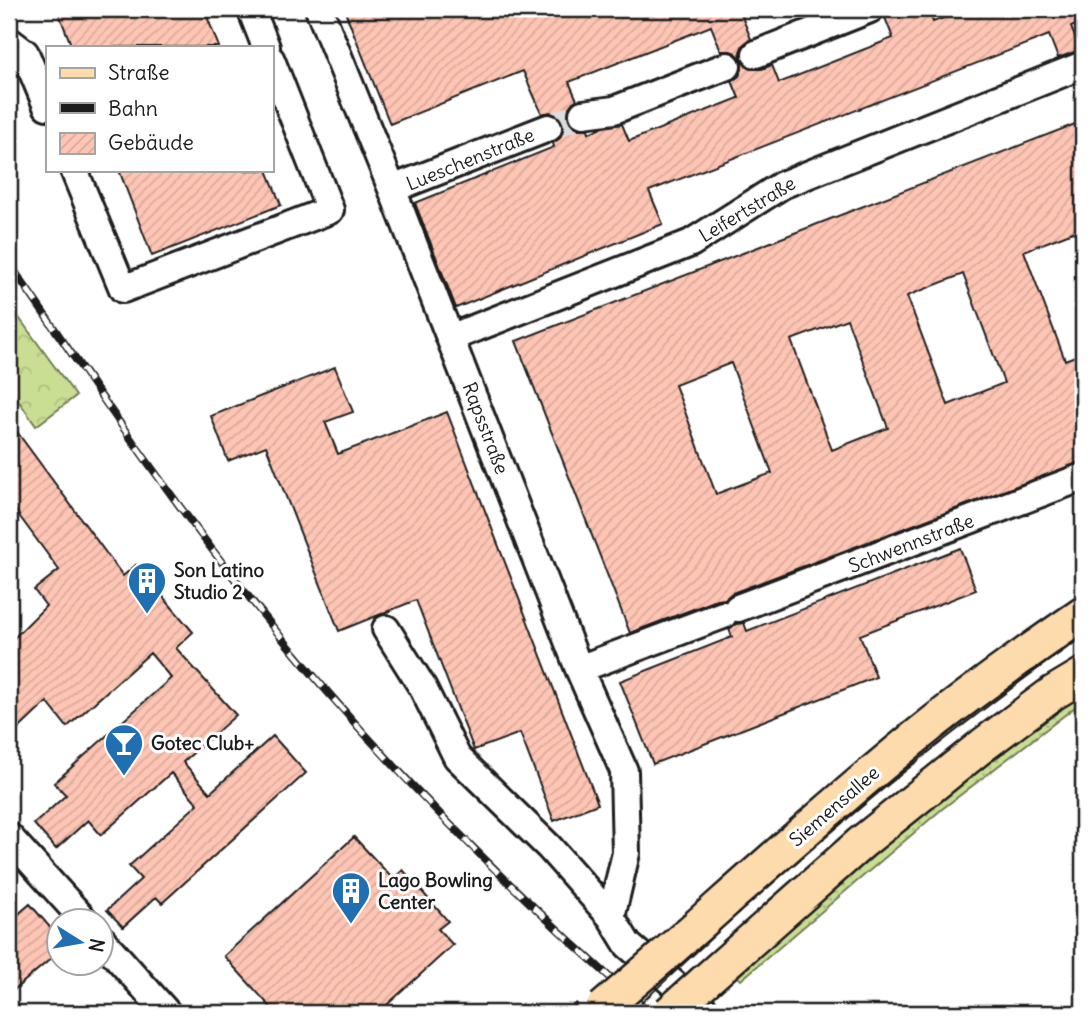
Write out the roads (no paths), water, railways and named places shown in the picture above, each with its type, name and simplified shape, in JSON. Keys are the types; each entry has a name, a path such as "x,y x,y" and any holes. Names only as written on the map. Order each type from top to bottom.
{"main road":[{"name":"Siemensallee","path":"600,1011 909,742 1083,614"},
{"path":"669,1013 706,998 881,827 1053,693 1083,675"}],"street":[{"path":"251,9 266,46"},
{"name":"Rapsstraße","path":"319,9 579,669 624,771 626,853 611,917"},
{"path":"756,54 870,9"},
{"path":"9,41 25,52 46,104"},
{"path":"75,172 123,289 330,211 273,65"},
{"name":"Leifertstraße","path":"450,338 691,243 782,185 1083,65"},
{"path":"583,114 614,110 726,66"},
{"name":"Lueschenstraße","path":"392,190 548,128"},
{"name":"Schwennstraße","path":"579,669 1083,477"},
{"path":"386,629 423,688 457,757 549,847 611,917 628,945 706,998"},
{"path":"9,836 72,906"},
{"path":"116,956 167,1013"}],"tunnel":[{"path":"548,128 583,114"}],"tram line":[{"path":"630,1013 750,903 882,790 961,726 1083,637"}],"railway":[{"path":"9,263 196,528 321,685 480,855 650,1013"}],"place":[{"name":"Son Latino Studio 2","path":"147,615"},
{"name":"Gotec Club+","path":"124,777"},
{"name":"Lago Bowling Center","path":"351,925"}]}
